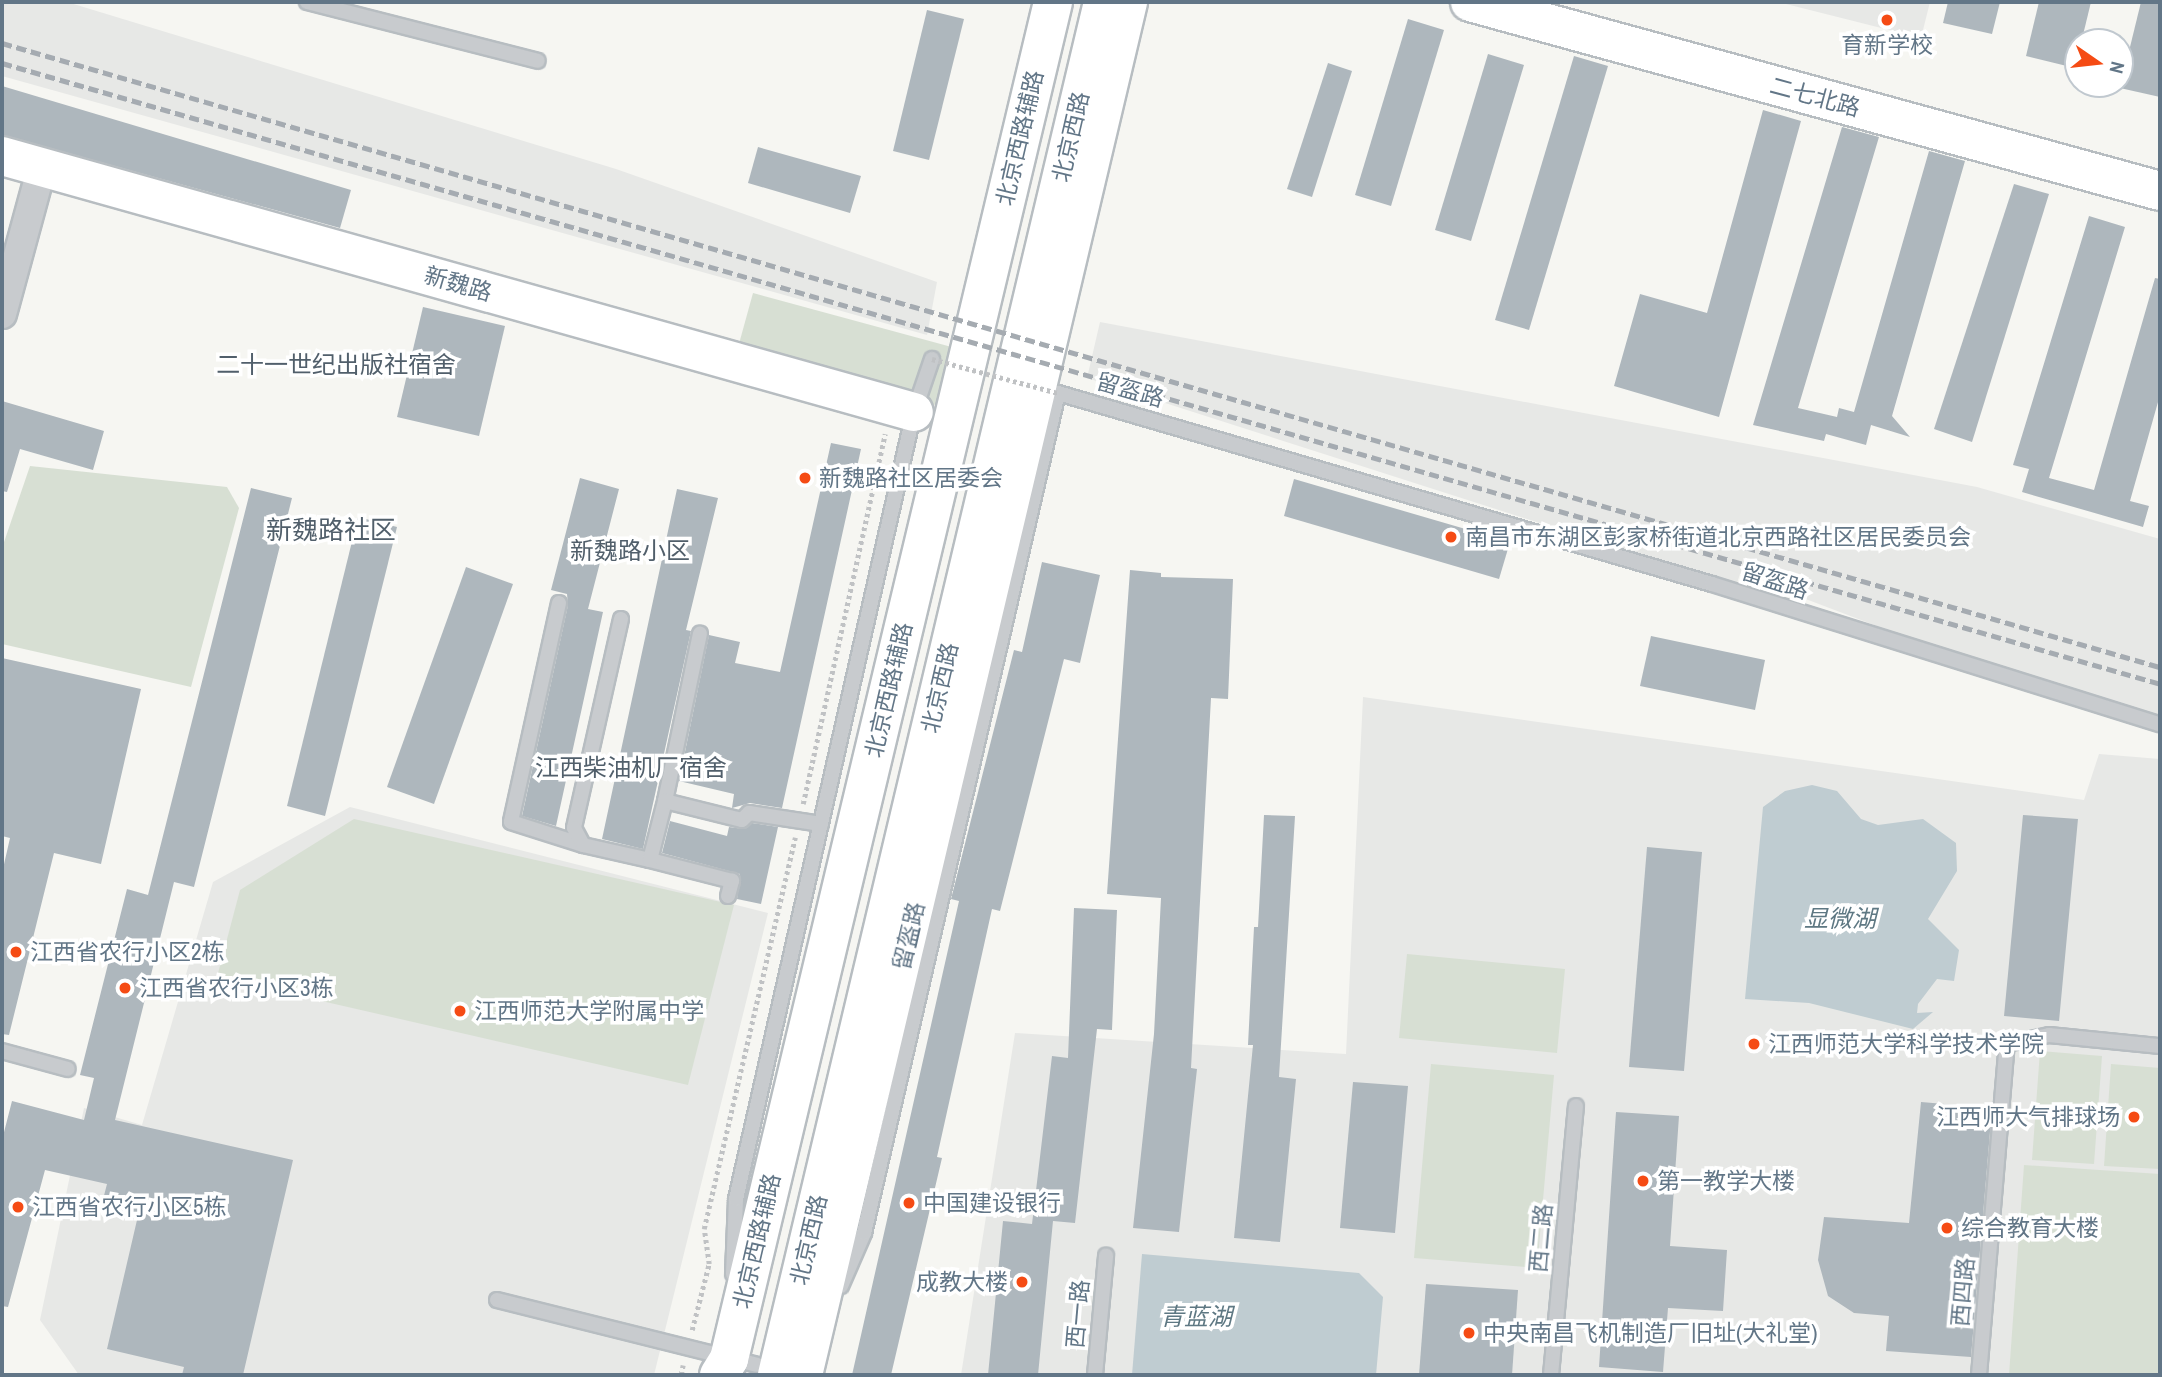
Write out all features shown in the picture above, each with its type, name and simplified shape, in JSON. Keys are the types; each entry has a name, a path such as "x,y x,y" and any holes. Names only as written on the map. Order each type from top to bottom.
{"main road":[{"name":"北京西路辅路","path":"763,1371 1053,2"},
{"name":"北京西路","path":"763,1371 1080,2"},
{"name":"北京西路","path":"763,1371 1103,2"},
{"path":"763,1371 1128,2"},
{"name":"二七北路","path":"1470,2 2160,191"},
{"name":"二七北路","path":"1560,2 2160,165"},
{"name":"新魏路","path":"2,156 914,412"}],"street":[{"path":"2,314 42,167"}],"lane":[{"path":"307,2 538,61"},
{"path":"497,1300 763,1371 736,1199 914,412 932,359"},
{"name":"留盔路","path":"763,1371 864,1233 1058,393 1712,584 2160,724"},
{"path":"559,603 511,822 583,845 732,881 728,896"},
{"path":"583,845 574,828 621,619"},
{"path":"650,860 700,634"},
{"path":"665,801 742,820 749,813 821,824"},
{"name":"西四路","path":"1979,1375 2007,1045 2049,1035 2160,1046"},
{"path":"2,1051 68,1069"},
{"name":"西二路","path":"1551,1375 1576,1105"},
{"name":"西一路","path":"1095,1375 1106,1256"}],"path":[{"path":"932,359 1058,393"}],"shaded area":[{"path":"2,2 67,2 616,169 937,282 927,335 2,76"},
{"name":"育新学校","path":"1778,2 1930,2 1921,38"},
{"path":"753,293 959,349 943,407 737,351"},
{"path":"1100,322 1977,487 2160,539 2160,723 1969,661 1740,574 1736,586 1087,378"},
{"path":"30,466 227,487 239,508 191,687 2,644 2,548"},
{"name":"江西师范大学科学技术学院","path":"1363,697 2084,800 2099,754 2160,759 2160,1375 961,1375 1015,1033 1346,1054"},
{"name":"江西师范大学附属中学","path":"350,807 768,913 654,1375 79,1375 40,1320 84,1108 142,1125 213,882"},
{"path":"354,819 734,905 688,1085 217,977 240,890"},
{"path":"1407,954 1565,969 1557,1053 1399,1038"},
{"path":"2040,1051 2102,1056 2094,1164 2032,1160"},
{"path":"1431,1064 1554,1075 1537,1268 1414,1258"},
{"name":"江西师大气排球场","path":"2111,1064 2160,1068 2160,1169 2104,1166"},
{"path":"2024,1165 2160,1174 2160,1375 2009,1375"}],"water":[{"name":"显微湖","path":"1812,785 1837,791 1861,819 1878,825 1923,819 1956,843 1957,871 1928,919 1959,950 1954,981 1937,979 1918,1004 1917,1013 1933,1012 1913,1029 1809,1003 1745,999 1763,807 1785,791"},
{"name":"青蓝湖","path":"1142,1254 1359,1273 1383,1297 1376,1375 1132,1375"}],"building":[{"path":"1948,2 2000,2 1992,34 1943,23"},
{"path":"2039,2 2091,2 2085,28 2064,28 2064,65 2026,56"},
{"path":"2141,2 2160,2 2160,97 2134,91 2134,31"},
{"path":"927,10 964,19 929,160 893,151"},
{"path":"1408,19 1444,30 1391,206 1355,195"},
{"path":"1488,54 1524,65 1471,241 1435,230"},
{"path":"1574,56 1608,66 1529,330 1495,320"},
{"path":"1328,63 1352,71 1312,197 1287,189"},
{"path":"2,86 351,190 340,228 2,135"},
{"path":"1763,110 1801,121 1719,417 1614,386 1640,294 1707,313"},
{"path":"1842,127 1879,137 1798,408 1837,417 1839,408 1854,412 1929,151 1965,161 1892,416 1910,437 1871,425 1866,445 1826,434 1824,441 1753,425"},
{"path":"758,147 861,176 850,213 748,183"},
{"path":"2014,184 2049,194 1972,442 1934,429"},
{"path":"2089,216 2125,227 2049,478 2094,490 2155,278 2160,279 2160,395 2130,501 2149,506 2143,527 2022,492 2029,469 2013,465"},
{"path":"423,307 505,326 479,436 397,417"},
{"path":"2,401 104,431 93,470 20,449 7,492 2,491"},
{"path":"831,443 861,449 782,808 750,803 732,808 734,794 679,781 709,635 740,642 735,663 780,672"},
{"path":"580,478 619,489 588,609 603,612 556,826 522,816 568,605 567,594 551,590"},
{"path":"1294,479 1510,542 1499,579 1284,516"},
{"path":"251,488 292,498 194,887 174,882 115,1120 293,1160 243,1375 182,1375 184,1367 107,1349 137,1220 100,1211 107,1184 45,1170 8,1307 2,1306 2,1140 12,1101 84,1120 94,1078 80,1075 127,889 148,895"},
{"path":"677,489 718,498 686,630 691,631 643,849 602,839"},
{"path":"358,517 397,527 325,816 287,806"},
{"path":"1042,562 1100,575 1080,663 1064,659 1000,911 992,909 937,1157 942,1158 891,1375 852,1375 959,901 951,899 1014,650 1022,652"},
{"path":"466,567 513,584 434,804 387,787"},
{"path":"1130,570 1161,573 1161,577 1233,579 1228,699 1211,698 1191,1068 1197,1069 1179,1232 1133,1228 1154,1034 1161,898 1107,894"},
{"path":"1651,636 1765,660 1755,710 1640,686"},
{"path":"2,658 141,689 101,864 54,853 9,1035 2,1034 2,873 10,838 2,836"},
{"path":"1264,815 1295,816 1279,1077 1296,1079 1280,1242 1234,1238 1253,1045 1248,1045 1254,927 1258,927"},
{"path":"2023,815 2078,819 2059,1021 2004,1016"},
{"path":"670,821 727,836 729,827 744,829 752,823 778,827 761,904 737,899 740,874 662,853"},
{"path":"1647,847 1702,852 1684,1071 1629,1067"},
{"path":"1074,908 1117,910 1112,1030 1097,1029 1075,1223 1053,1221 1038,1375 988,1375 1003,1221 1032,1224 1052,1056 1068,1058"},
{"path":"1353,1082 1408,1086 1395,1233 1340,1228"},
{"name":"综合教育大楼","path":"1921,1102 1992,1108 1971,1357 1886,1351 1889,1316 1854,1313 1828,1296 1818,1260 1824,1217 1909,1223"},
{"name":"第一教学大楼","path":"1616,1112 1679,1116 1670,1246 1727,1250 1723,1311 1668,1308 1663,1372 1599,1367"},
{"name":"中央南昌飞机制造厂旧址(大礼堂)","path":"1426,1284 1518,1290 1512,1375 1419,1375"}],"railway":[{"path":"2,43 2160,667"},
{"path":"2,63 2160,684"}],"place":[{"name":"育新学校","path":"1887,20"},
{"name":"新魏路社区居委会","path":"805,478"},
{"name":"南昌市东湖区彭家桥街道北京西路社区居民委员会","path":"1451,537"},
{"name":"江西省农行小区2栋","path":"16,952"},
{"name":"江西省农行小区3栋","path":"125,988"},
{"name":"江西师范大学附属中学","path":"460,1011"},
{"name":"江西师范大学科学技术学院","path":"1754,1044"},
{"name":"江西师大气排球场","path":"2134,1117"},
{"name":"第一教学大楼","path":"1643,1181"},
{"name":"中国建设银行","path":"909,1203"},
{"name":"江西省农行小区5栋","path":"18,1207"},
{"name":"综合教育大楼","path":"1947,1228"},
{"name":"成教大楼","path":"1022,1282"},
{"name":"中央南昌飞机制造厂旧址(大礼堂)","path":"1469,1333"}],"district":[{"name":"二十一世纪出版社宿舍","path":"336,365"},
{"name":"新魏路社区","path":"331,530"},
{"name":"新魏路小区","path":"630,551"},
{"name":"江西柴油机厂宿舍","path":"631,768"}]}
